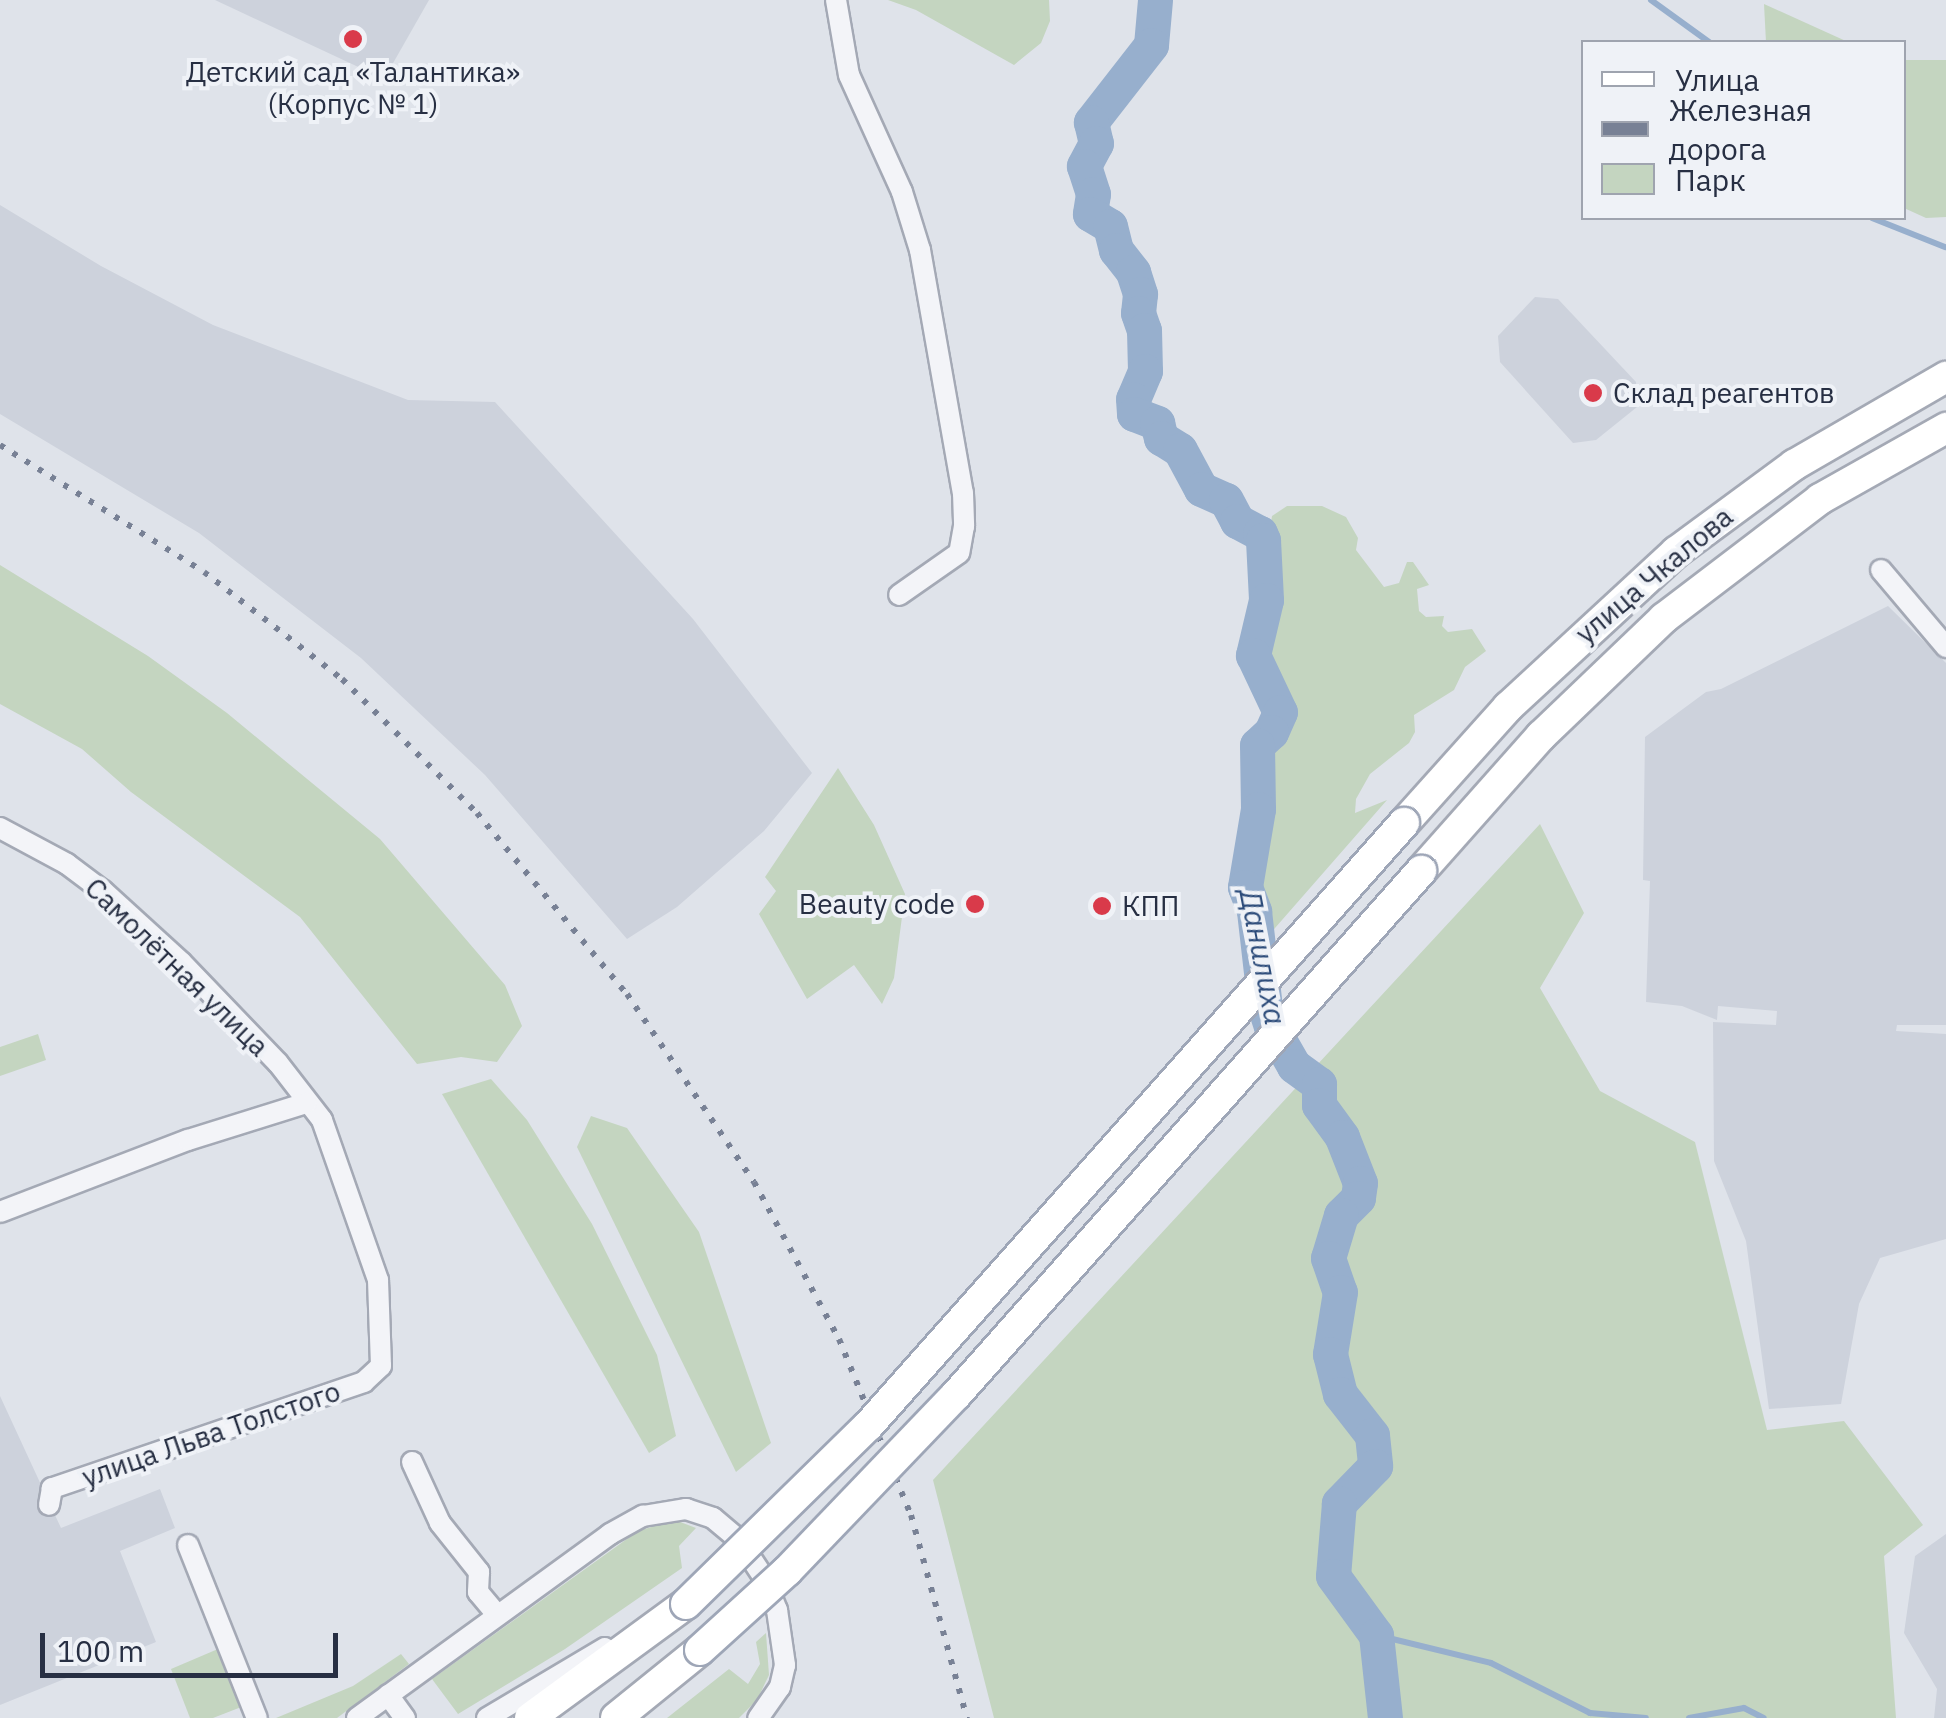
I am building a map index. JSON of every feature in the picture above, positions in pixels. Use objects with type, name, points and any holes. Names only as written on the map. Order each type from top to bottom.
[{"type":"main road","name":"улица Чкалова","points":[[530,1718],[686,1604],[868,1426],[1508,706],[1676,552],[1794,465],[1874,415],[1946,378]]},
{"type":"main road","name":"улица Чкалова","points":[[616,1718],[788,1571],[956,1395],[1542,736],[1664,618],[1820,499],[1946,428]]},
{"type":"street","points":[[836,0],[849,75],[902,192],[920,250],[963,493],[964,526],[959,553],[899,595]]},
{"type":"street","points":[[1881,570],[1946,646]]},
{"type":"street","name":"Самолётная улица","points":[[0,828],[68,864],[103,891],[231,1012],[322,1120],[343,1168],[378,1280],[381,1366]]},
{"type":"street","points":[[0,1212],[188,1140],[306,1103]]},
{"type":"street","name":"улица Льва Толстого","points":[[49,1505],[52,1488],[364,1382],[381,1366]]},
{"type":"street","points":[[412,1462],[440,1523],[479,1572],[478,1592],[497,1616]]},
{"type":"street","points":[[357,1718],[593,1546],[643,1516],[670,1510],[697,1512],[725,1526],[764,1578],[781,1624],[783,1676],[772,1703],[758,1718]]},
{"type":"street","points":[[188,1545],[257,1718]]},
{"type":"street","points":[[487,1718],[686,1604]]},
{"type":"street","points":[[388,1694],[405,1718]]},
{"type":"shaded area","name":"Детский сад «Талантика» (Корпус № 1)","points":[[215,0],[429,0],[384,79]]},
{"type":"shaded area","points":[[0,205],[101,266],[213,325],[408,400],[495,402],[693,619],[812,773],[764,831],[677,907],[627,939],[485,775],[361,658],[199,533],[0,414]]},
{"type":"shaded area","points":[[1535,297],[1558,299],[1636,382],[1637,407],[1596,440],[1573,443],[1500,362],[1498,336]]},
{"type":"shaded area","points":[[1888,606],[1946,663],[1946,1025],[1897,1025],[1896,1031],[1946,1034],[1946,1239],[1880,1258],[1859,1304],[1841,1404],[1769,1409],[1746,1241],[1714,1161],[1713,1022],[1776,1025],[1777,1011],[1718,1006],[1717,1020],[1682,1006],[1646,1002],[1650,881],[1643,880],[1645,737],[1706,692],[1721,689]]},
{"type":"shaded area","points":[[0,1396],[61,1528],[160,1489],[175,1528],[120,1551],[156,1642],[0,1705]]},
{"type":"shaded area","points":[[1946,1534],[1946,1718],[1934,1718],[1937,1689],[1904,1633],[1915,1556]]},
{"type":"green space","points":[[888,0],[1049,0],[1050,21],[1041,43],[1014,65],[916,10]]},
{"type":"green space","points":[[1764,4],[1844,40],[1766,40]]},
{"type":"green space","points":[[1906,60],[1946,60],[1946,217],[1926,218],[1906,209]]},
{"type":"green space","points":[[1287,506],[1322,506],[1346,517],[1358,538],[1356,550],[1384,587],[1399,583],[1407,562],[1413,562],[1429,585],[1417,589],[1419,611],[1426,617],[1444,616],[1442,626],[1448,632],[1472,629],[1486,651],[1465,667],[1454,690],[1414,715],[1415,732],[1409,743],[1370,774],[1356,799],[1355,813],[1387,800],[1261,944],[1258,908],[1248,885],[1264,804],[1263,746],[1286,718],[1258,650],[1272,600],[1271,566],[1277,549],[1269,535],[1272,516]]},
{"type":"green space","points":[[0,565],[148,656],[227,713],[380,839],[505,985],[522,1026],[497,1062],[461,1057],[417,1064],[300,917],[131,792],[82,749],[0,704]]},
{"type":"green space","points":[[838,768],[874,825],[905,894],[894,978],[882,1004],[854,965],[807,999],[759,914],[776,891],[765,877]]},
{"type":"green space","points":[[1540,824],[1584,913],[1540,988],[1600,1091],[1695,1142],[1767,1430],[1844,1421],[1923,1525],[1884,1556],[1896,1718],[994,1718],[933,1480]]},
{"type":"green space","points":[[38,1034],[46,1060],[0,1076],[0,1047]]},
{"type":"green space","points":[[491,1079],[527,1120],[592,1224],[657,1355],[676,1436],[649,1453],[442,1094]]},
{"type":"green space","points":[[591,1116],[627,1128],[699,1232],[771,1443],[736,1472],[577,1147]]},
{"type":"green space","points":[[675,1520],[696,1528],[679,1546],[682,1568],[565,1649],[458,1714],[432,1679],[638,1531]]},
{"type":"green space","points":[[766,1633],[769,1675],[757,1700],[739,1718],[667,1718],[729,1669],[748,1684],[760,1664],[756,1642]]},
{"type":"green space","points":[[225,1646],[249,1704],[213,1718],[190,1718],[171,1669]]},
{"type":"green space","points":[[401,1654],[409,1664],[337,1718],[276,1718],[353,1686]]},
{"type":"waterway","name":"Данилиха","points":[[1155,0],[1151,45],[1091,122],[1096,143],[1084,166],[1093,194],[1090,214],[1110,226],[1116,250],[1133,272],[1140,294],[1138,313],[1144,330],[1145,371],[1133,399],[1134,414],[1157,423],[1161,438],[1180,450],[1201,489],[1226,500],[1237,521],[1260,533],[1263,540],[1266,600],[1253,655],[1280,712],[1271,732],[1257,745],[1258,809],[1245,887],[1254,911],[1265,1008],[1271,1026],[1294,1066],[1319,1084],[1319,1105],[1342,1137],[1360,1183],[1358,1198],[1341,1215],[1328,1258],[1340,1292],[1330,1354],[1340,1394],[1372,1435],[1375,1466],[1339,1503],[1333,1576],[1376,1635],[1385,1718]]},
{"type":"waterway","points":[[1651,0],[1706,40]]},
{"type":"waterway","points":[[1877,220],[1945,247]]},
{"type":"waterway","points":[[1376,1635],[1491,1663],[1590,1713],[1646,1718]]},
{"type":"waterway","points":[[1689,1718],[1744,1708],[1764,1718]]},
{"type":"railway","points":[[0,445],[204,572],[342,679],[477,813],[627,994],[754,1182],[839,1339],[911,1515],[967,1718]]},
{"type":"place","name":"Детский сад «Талантика» (Корпус № 1)","points":[[353,39]]},
{"type":"place","name":"Склад реагентов","points":[[1593,393]]},
{"type":"place","name":"Beauty code","points":[[975,904]]},
{"type":"place","name":"КПП","points":[[1102,906]]}]
